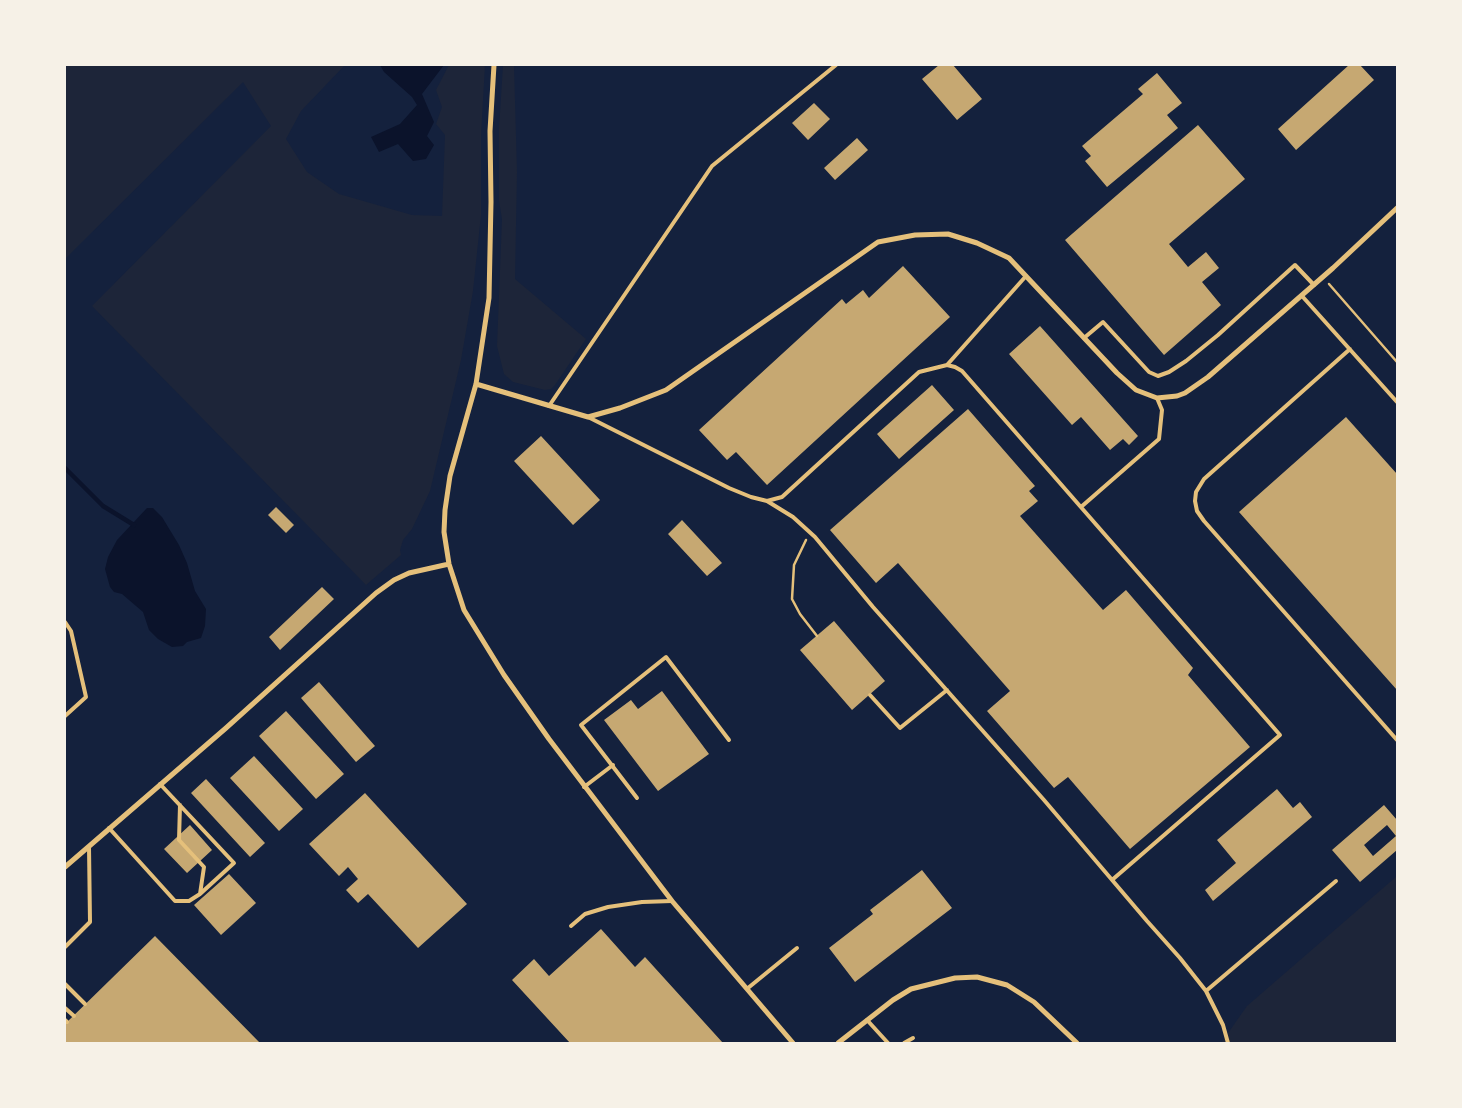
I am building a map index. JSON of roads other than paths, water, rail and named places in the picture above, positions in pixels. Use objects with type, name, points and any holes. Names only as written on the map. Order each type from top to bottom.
[{"type":"street","points":[[494,65],[490,131],[489,298],[476,384],[450,476],[444,532],[449,564],[464,610],[526,708],[672,901],[793,1043]]},
{"type":"street","points":[[476,384],[588,417],[620,408],[666,390],[878,242],[915,235],[948,234],[977,242],[1009,258],[1130,385],[1146,395],[1157,398],[1177,396],[1196,386],[1302,296],[1397,208]]},
{"type":"street","points":[[65,866],[226,728],[376,593],[394,580],[409,573],[449,564]]},
{"type":"street","points":[[838,1043],[911,989],[954,978],[977,977],[1007,985],[1034,1002],[1077,1043]]},
{"type":"lane","points":[[549,406],[712,166],[836,65]]},
{"type":"lane","points":[[1084,338],[1103,322],[1149,372],[1158,376],[1169,372],[1186,361],[1218,335],[1295,265],[1314,285]]},
{"type":"lane","points":[[947,365],[1026,276]]},
{"type":"lane","points":[[1302,296],[1397,402]]},
{"type":"lane","points":[[1350,349],[1204,479],[1196,492],[1195,501],[1197,511],[1204,521],[1397,740]]},
{"type":"lane","points":[[588,417],[729,488],[751,497],[767,500],[782,497],[919,372],[947,365],[962,371],[1280,735],[1112,880]]},
{"type":"lane","points":[[1081,507],[1159,439],[1162,410],[1157,398]]},
{"type":"lane","points":[[767,500],[793,517],[810,532],[873,607],[1044,800],[1180,958],[1206,991],[1228,1043]]},
{"type":"lane","points":[[65,622],[72,631],[86,697],[65,716]]},
{"type":"lane","points":[[637,798],[581,725],[666,656],[729,740]]},
{"type":"lane","points":[[870,695],[900,728],[947,690]]},
{"type":"lane","points":[[584,787],[613,765]]},
{"type":"lane","points":[[109,828],[175,901],[189,901],[200,894],[234,863],[160,784]]},
{"type":"lane","points":[[180,805],[179,840],[204,868],[200,894]]},
{"type":"lane","points":[[65,946],[90,922],[89,844]]},
{"type":"lane","points":[[1206,991],[1336,881]]},
{"type":"lane","points":[[571,926],[584,914],[608,907],[642,902],[672,901]]},
{"type":"lane","points":[[748,988],[797,948]]},
{"type":"lane","points":[[65,984],[86,1004]]},
{"type":"lane","points":[[65,1008],[74,1016]]},
{"type":"lane","points":[[867,1020],[888,1043]]},
{"type":"lane","points":[[904,1043],[912,1038]]},
{"type":"waterway","points":[[65,468],[103,506],[134,525]]}]
